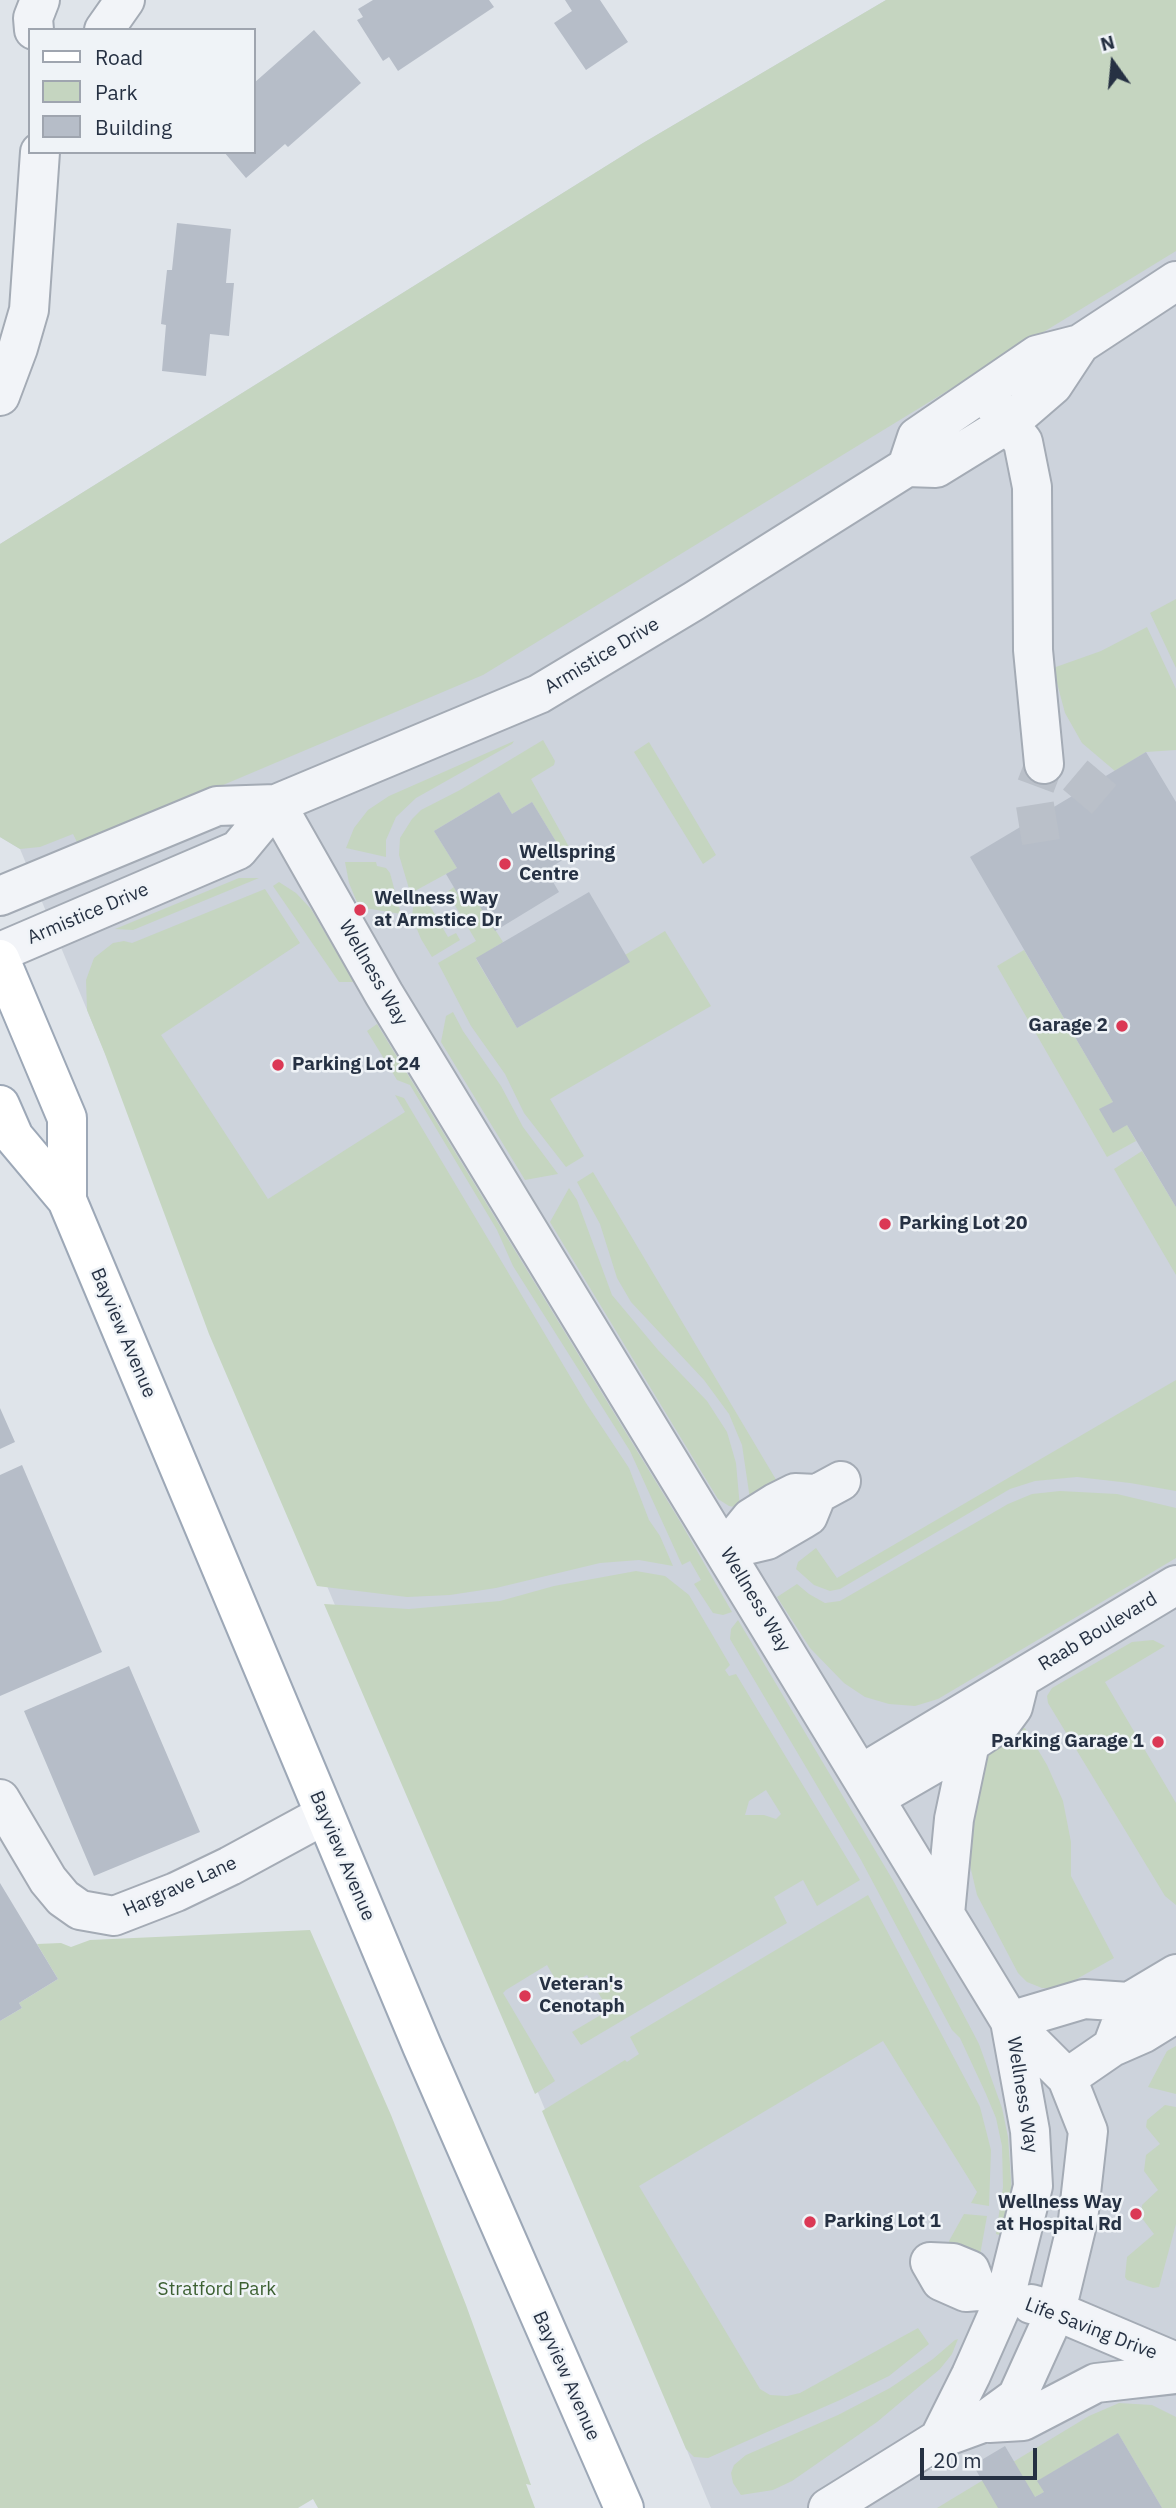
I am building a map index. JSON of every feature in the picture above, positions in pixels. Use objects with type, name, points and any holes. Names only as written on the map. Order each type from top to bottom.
[{"type":"main road","name":"Bayview Avenue","points":[[0,959],[67,1118],[67,1200]]},
{"type":"main road","name":"Bayview Avenue","points":[[0,1105],[14,1137],[67,1200],[422,2046],[624,2508]]},
{"type":"street","points":[[34,28],[33,18],[40,0]]},
{"type":"street","points":[[105,28],[125,0]]},
{"type":"street","points":[[0,396],[29,310],[40,154]]},
{"type":"street","name":"Armistice Drive","points":[[907,467],[917,437],[1037,355],[1080,344],[1176,281]]},
{"type":"street","name":"Armistice Drive","points":[[0,896],[217,806],[276,804],[539,694],[706,594],[907,467],[936,468],[1009,422],[1054,385],[1080,344]]},
{"type":"street","points":[[984,392],[1023,442],[1032,486],[1033,650],[1044,764]]},
{"type":"street","name":"Armistice Drive","points":[[0,952],[238,850],[276,804]]},
{"type":"street","name":"Wellness Way","points":[[276,804],[384,994],[1010,2021],[1030,2130],[1033,2186],[1005,2298],[939,2439]]},
{"type":"street","points":[[725,1550],[767,1540],[808,1516],[829,1487]]},
{"type":"street","name":"Raab Boulevard","points":[[868,1786],[1020,1679],[1176,1585]]},
{"type":"street","points":[[868,1786],[970,1743],[1002,1722],[1013,1707],[1020,1679]]},
{"type":"street","points":[[945,1914],[954,1819],[970,1743]]},
{"type":"street","name":"Hargrave Lane","points":[[0,1799],[48,1880],[63,1898],[80,1910],[114,1916],[176,1892],[324,1815]]},
{"type":"street","points":[[828,2508],[939,2439],[979,2424],[1017,2397],[1056,2311],[1078,2220],[1088,2131],[1067,2078],[1010,2021],[1084,1999],[1129,2002],[1176,1974]]},
{"type":"street","points":[[1112,2047],[1129,2002]]},
{"type":"street","points":[[1067,2078],[1112,2047],[1144,2033],[1176,2013]]},
{"type":"street","name":"Life Saving Drive","points":[[1005,2298],[1056,2311],[1176,2362]]},
{"type":"street","points":[[979,2424],[1023,2421],[1096,2383],[1176,2374]]},
{"type":"shaded area","points":[[886,0],[1176,0],[1176,2508],[711,2508],[20,849],[0,837],[0,544],[643,143]]},
{"type":"green space","points":[[886,0],[1176,0],[1176,251],[483,675],[79,846],[73,834],[40,847],[20,849],[0,837],[0,544],[643,143]]},
{"type":"green space","points":[[1176,599],[1176,668],[1150,613]]},
{"type":"green space","points":[[1147,627],[1176,689],[1176,750],[1146,752],[1115,771],[1082,743],[1065,713],[1053,668],[1101,651]]},
{"type":"green space","points":[[543,740],[555,761],[554,765],[531,779],[573,854],[566,858],[532,802],[512,814],[499,792],[434,831],[457,868],[410,892],[399,855],[400,838],[412,819],[421,810]]},
{"type":"green space","points":[[514,741],[416,798],[396,817],[386,840],[386,857],[346,848],[354,828],[368,810],[389,796]]},
{"type":"green space","points":[[649,742],[716,855],[703,864],[634,752]]},
{"type":"green space","points":[[345,862],[376,862],[377,866],[386,868],[390,873],[401,914],[359,907],[349,883]]},
{"type":"green space","points":[[239,878],[259,878],[133,930],[115,929]]},
{"type":"green space","points":[[279,882],[296,893],[311,909],[354,982],[339,982],[273,886]]},
{"type":"green space","points":[[454,887],[462,901],[473,895],[503,942],[476,959],[517,1028],[629,962],[625,955],[665,931],[711,1006],[550,1099],[584,1156],[566,1167],[524,1113],[505,1074],[471,1026],[438,963],[476,941],[447,892]]},
{"type":"green space","points":[[265,889],[300,943],[161,1035],[268,1199],[405,1112],[395,1095],[404,1098],[586,1403],[629,1468],[649,1520],[660,1536],[673,1566],[639,1560],[600,1563],[496,1588],[450,1595],[407,1597],[317,1586],[209,1334],[87,1010],[86,980],[94,958],[113,943],[132,943]]},
{"type":"green space","points":[[433,894],[437,901],[430,906],[448,937],[456,933],[460,940],[432,957],[412,917],[416,904]]},
{"type":"green space","points":[[1024,950],[1113,1102],[1100,1110],[1127,1125],[1136,1141],[1107,1157],[997,966]]},
{"type":"green space","points":[[453,1012],[501,1086],[523,1127],[558,1174],[525,1180],[441,1042],[446,1016]]},
{"type":"green space","points":[[377,1024],[681,1523],[732,1612],[723,1615],[713,1613],[694,1584],[701,1580],[690,1561],[682,1565],[630,1451],[513,1266],[497,1230],[410,1085],[397,1080],[367,1031]]},
{"type":"green space","points":[[1142,1151],[1176,1207],[1176,1275],[1114,1169]]},
{"type":"green space","points":[[593,1172],[781,1488],[751,1506],[742,1445],[729,1414],[704,1380],[631,1302],[617,1278],[600,1224],[577,1182]]},
{"type":"green space","points":[[569,1188],[577,1200],[612,1295],[658,1350],[707,1401],[727,1432],[736,1463],[740,1508],[729,1506],[718,1499],[550,1222]]},
{"type":"green space","points":[[1176,1380],[1176,1491],[1077,1477],[1035,1481],[1010,1489],[840,1589],[830,1591],[814,1585],[796,1569],[798,1562],[816,1548],[837,1578]]},
{"type":"green space","points":[[1060,1491],[1117,1494],[1176,1508],[1176,1558],[938,1699],[915,1706],[889,1704],[865,1697],[844,1683],[810,1648],[777,1597],[797,1584],[825,1603],[840,1601],[1008,1504],[1032,1494]]},
{"type":"green space","points":[[636,1571],[665,1576],[689,1595],[730,1665],[725,1670],[729,1676],[736,1674],[860,1880],[817,1906],[803,1880],[774,1897],[787,1923],[581,2045],[572,2032],[609,2010],[587,1975],[561,1989],[547,1965],[506,1990],[503,1993],[555,2081],[535,2094],[324,1604],[409,1609],[500,1601],[554,1586]],"holes":[[[766,1790],[781,1814],[776,1819],[764,1815],[745,1815],[749,1801]]]},
{"type":"green space","points":[[738,1620],[894,1882],[979,2044],[1002,2108],[1008,2137],[1012,2194],[1003,2236],[996,2234],[1003,2187],[1002,2146],[996,2118],[986,2094],[960,2038],[952,2030],[861,1860],[730,1639],[731,1629]]},
{"type":"green space","points":[[1153,1640],[1165,1646],[1105,1682],[1176,1803],[1176,1905],[1165,1896],[1048,1703],[1047,1696],[1052,1688],[1132,1642]]},
{"type":"green space","points":[[1010,1724],[1025,1728],[1047,1765],[1063,1801],[1071,1842],[1071,1876],[1114,1958],[1059,1989],[1042,1988],[1027,1982],[1018,1973],[977,1895],[968,1857],[968,1810],[988,1746]]},
{"type":"green space","points":[[868,1895],[980,2107],[991,2150],[989,2206],[971,2203],[977,2192],[883,2041],[639,2186],[760,2389],[770,2395],[787,2396],[800,2393],[918,2328],[929,2344],[889,2376],[840,2400],[708,2458],[694,2457],[686,2449],[542,2111],[639,2054],[630,2037]]},
{"type":"green space","name":"Stratford Park","points":[[310,1930],[391,2115],[466,2305],[531,2485],[526,2484],[535,2508],[318,2508],[313,2499],[298,2508],[0,2508],[0,2021],[22,2008],[19,2003],[58,1979],[37,1944],[61,1943],[71,1947],[90,1940]]},
{"type":"green space","points":[[1176,2046],[1176,2094],[1148,2087],[1167,2051]]},
{"type":"green space","points":[[1165,2105],[1176,2107],[1176,2224],[1159,2287],[1153,2288],[1125,2277],[1127,2257],[1154,2234],[1141,2217],[1142,2205],[1158,2190],[1144,2171],[1146,2155],[1160,2144],[1146,2127],[1147,2120]]},
{"type":"green space","points":[[964,2214],[987,2216],[980,2255],[950,2247],[949,2241]]},
{"type":"green space","points":[[958,2339],[952,2354],[940,2369],[877,2422],[792,2481],[773,2490],[741,2495],[733,2483],[731,2473],[734,2465],[746,2455],[838,2415],[890,2388]]},
{"type":"green space","points":[[1119,2403],[1152,2405],[1176,2417],[1176,2508],[1162,2508],[1118,2433],[1038,2481],[1044,2492],[1015,2508],[937,2508],[1089,2416]]},
{"type":"building","points":[[373,0],[489,0],[494,7],[398,71],[389,57],[383,61],[357,20],[363,17],[358,9]]},
{"type":"building","points":[[565,0],[600,0],[628,42],[586,70],[554,23],[572,11]]},
{"type":"building","points":[[314,30],[361,83],[288,147],[285,144],[246,178],[226,154],[256,154],[256,81]]},
{"type":"building","points":[[177,223],[231,229],[226,283],[234,283],[229,336],[210,334],[206,376],[162,371],[166,325],[161,324],[167,270],[172,270]]},
{"type":"building","name":"Garage 2","points":[[1146,752],[1176,802],[1176,1207],[1127,1125],[1113,1133],[1099,1109],[1113,1102],[970,857]]},
{"type":"building","name":"Wellspring Centre","points":[[499,792],[512,814],[532,802],[566,858],[546,870],[559,892],[495,931],[473,895],[462,901],[446,874],[457,868],[434,831]]},
{"type":"building","points":[[589,892],[630,962],[517,1028],[476,958]]},
{"type":"building","points":[[0,1408],[15,1442],[0,1449]]},
{"type":"building","points":[[22,1465],[102,1652],[0,1696],[0,1475]]},
{"type":"building","points":[[129,1666],[200,1832],[94,1876],[24,1711]]},
{"type":"building","points":[[0,1883],[58,1979],[19,2003],[22,2008],[0,2021]]},
{"type":"building","points":[[1118,2433],[1162,2508],[998,2508],[973,2465],[1005,2446],[1035,2497],[1044,2492],[1037,2481]]},
{"type":"tunnel","points":[[1041,842],[1033,793],[1044,764],[1073,773],[1105,800]]},
{"type":"place","name":"Wellspring Centre","points":[[505,864]]},
{"type":"place","name":"Wellness Way at Armstice Dr","points":[[360,910]]},
{"type":"place","name":"Garage 2","points":[[1122,1026]]},
{"type":"place","name":"Parking Lot 24","points":[[278,1065]]},
{"type":"place","name":"Parking Lot 20","points":[[885,1224]]},
{"type":"place","name":"Parking Garage 1","points":[[1158,1742]]},
{"type":"place","name":"Veteran's Cenotaph","points":[[525,1996]]},
{"type":"place","name":"Wellness Way at Hospital Rd","points":[[1136,2214]]},
{"type":"place","name":"Parking Lot 1","points":[[810,2222]]}]
